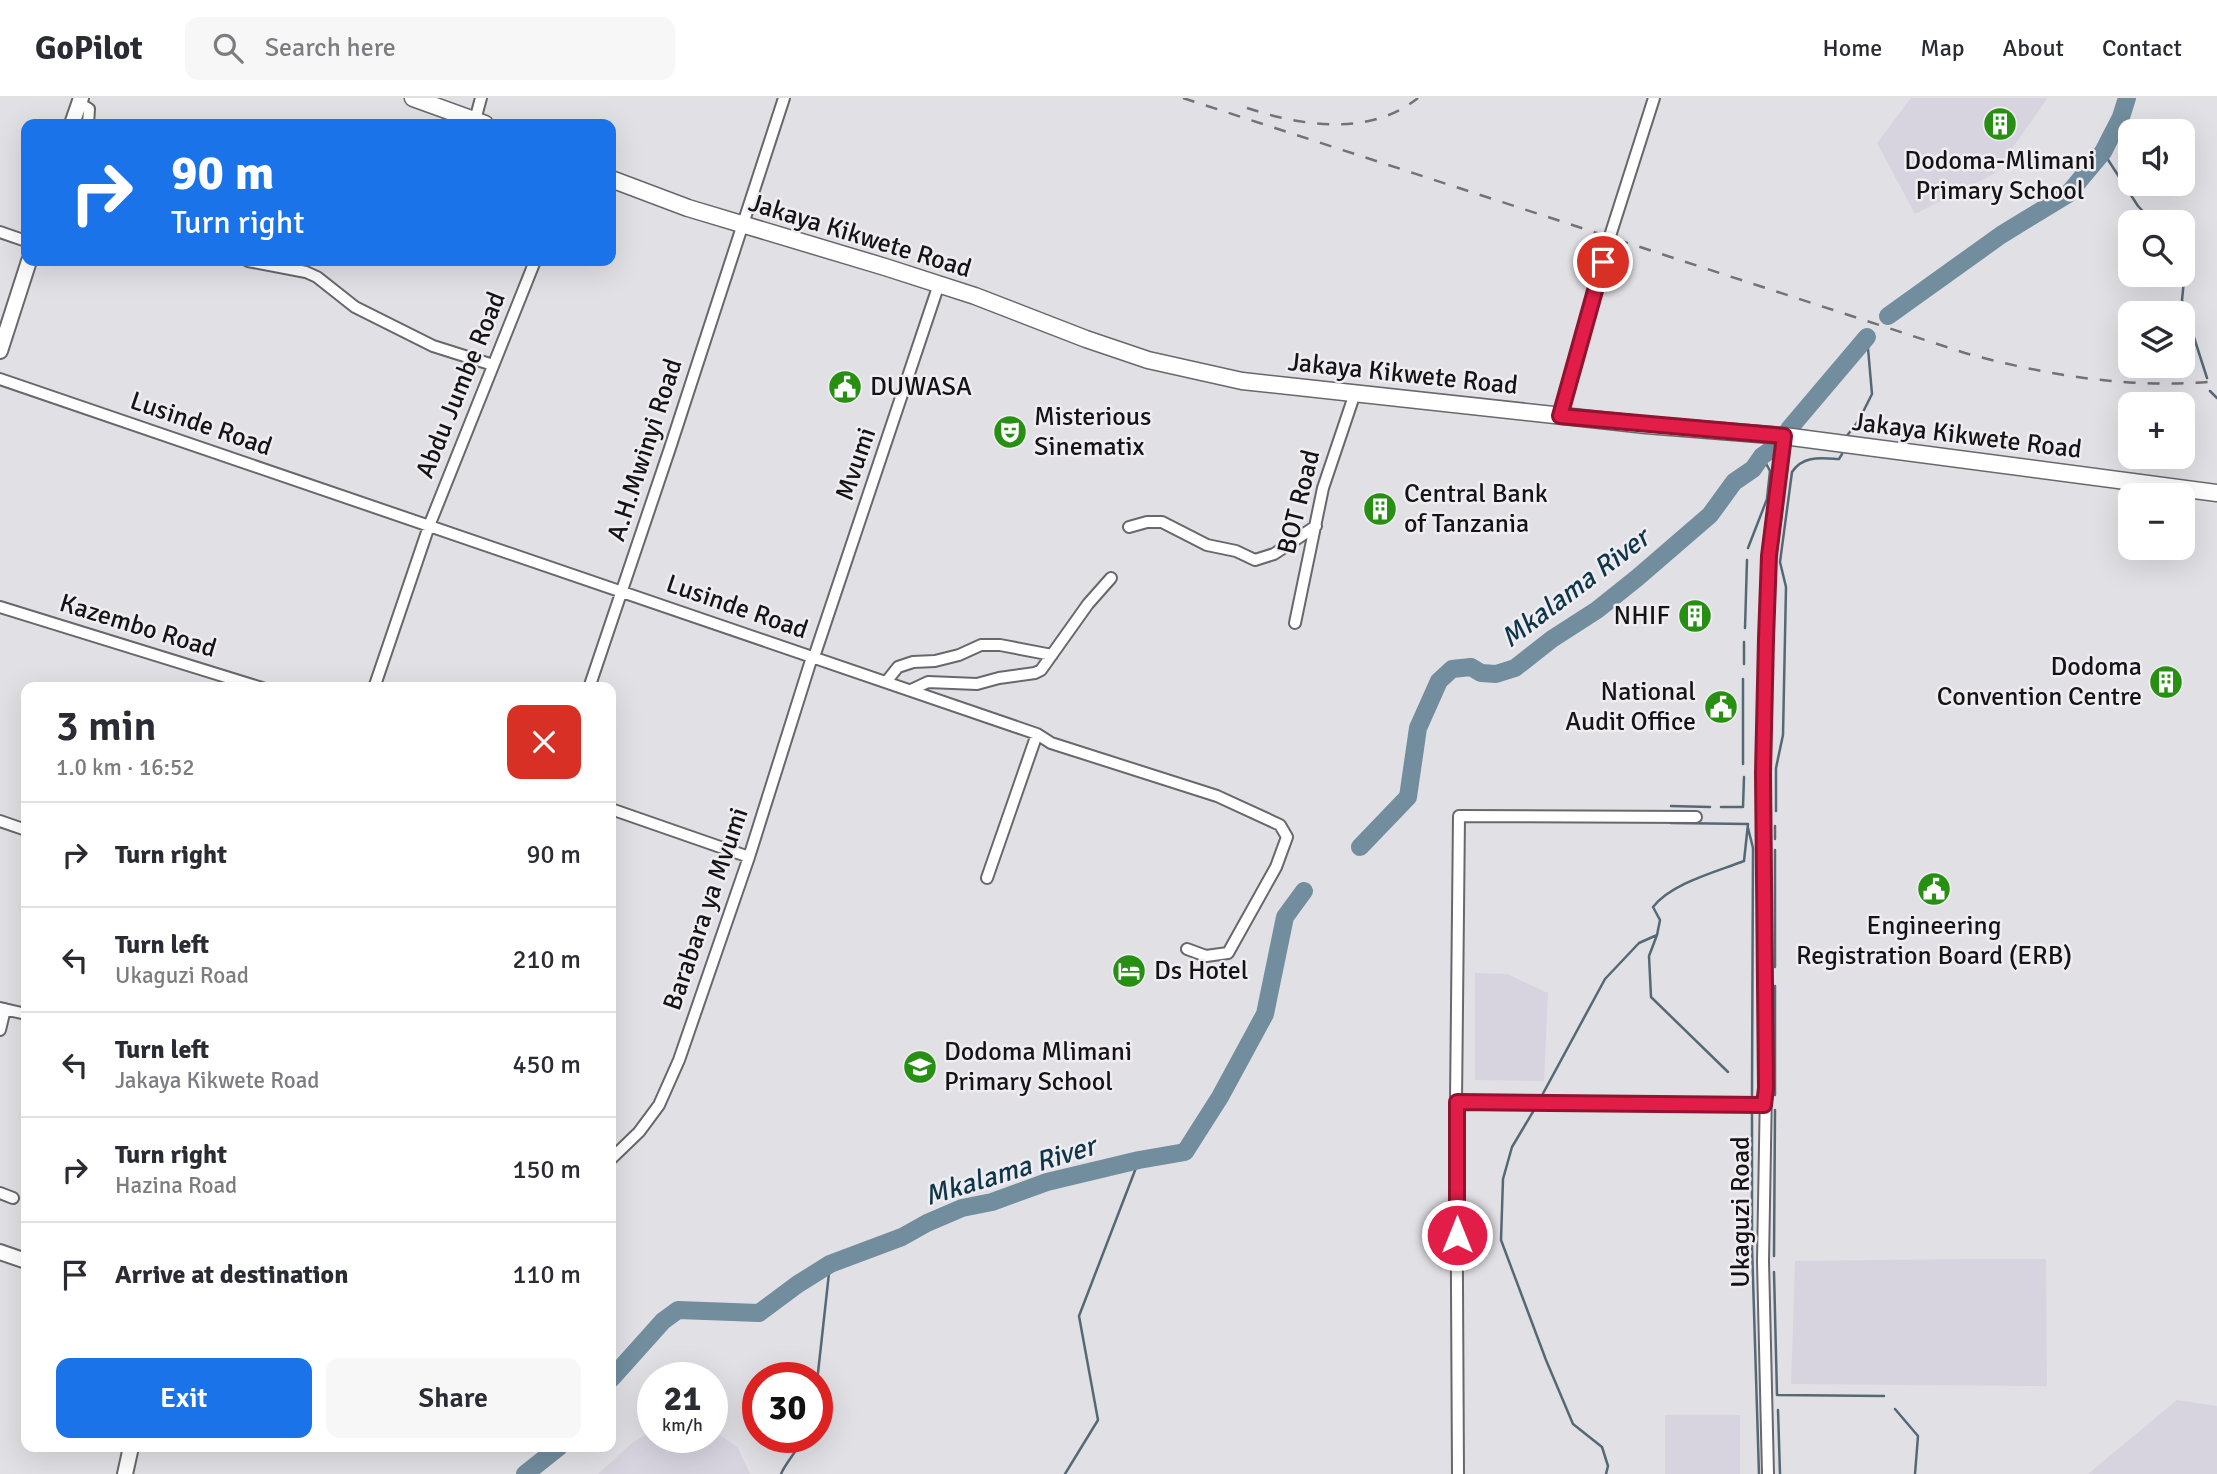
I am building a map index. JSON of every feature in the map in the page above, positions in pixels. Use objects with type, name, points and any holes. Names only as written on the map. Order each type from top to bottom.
[{"type":"main road","points":[[413,98],[472,119]]},
{"type":"main road","name":"Jakaya Kikwete Road","points":[[616,181],[741,225],[939,284],[1148,360],[1242,381],[1560,416],[1784,436],[2217,493]]},
{"type":"street","points":[[480,119],[481,98]]},
{"type":"street","name":"A.H.Mwinyi Road","points":[[591,682],[783,98]]},
{"type":"street","points":[[1560,416],[1610,236],[1654,98]]},
{"type":"street","points":[[74,119],[80,100],[89,108],[88,119]]},
{"type":"street","points":[[0,232],[21,239]]},
{"type":"street","points":[[0,351],[27,266]]},
{"type":"street","points":[[276,266],[317,277],[355,307],[433,346],[493,365]]},
{"type":"street","name":"Abdu Jumbe Road","points":[[376,682],[429,526],[533,266]]},
{"type":"street","name":"Mvumi","points":[[813,657],[939,284]]},
{"type":"street","name":"Lusinde Road","points":[[0,379],[1037,734],[1051,743],[1217,796],[1280,825],[1287,837],[1276,867],[1228,953],[1206,956],[1187,949]]},
{"type":"street","name":"BOT Road","points":[[1295,623],[1322,488],[1355,393]]},
{"type":"street","name":"Ukaguzi Road","points":[[1768,1474],[1765,1402],[1763,773],[1769,556],[1784,436]]},
{"type":"street","points":[[1129,527],[1147,522],[1163,522],[1207,545],[1236,551],[1255,559],[1274,554],[1316,526]]},
{"type":"street","points":[[911,691],[928,682],[963,685],[1041,670],[1088,604],[1111,578]]},
{"type":"street","name":"Kazembo Road","points":[[0,607],[243,682]]},
{"type":"street","points":[[886,682],[898,667],[959,655],[981,645],[1000,645],[1052,655]]},
{"type":"street","name":"Barabara ya Mvumi","points":[[616,1155],[639,1132],[659,1105],[679,1060],[749,858],[813,657]]},
{"type":"street","points":[[987,878],[1037,734]]},
{"type":"street","points":[[616,811],[749,858]]},
{"type":"street","points":[[1458,1474],[1459,816],[1696,817]]},
{"type":"street","points":[[0,821],[21,828]]},
{"type":"street","points":[[0,1030],[3,1008],[21,1013]]},
{"type":"street","points":[[1457,1102],[1764,1105]]},
{"type":"street","points":[[0,1193],[13,1198]]},
{"type":"street","points":[[0,1252],[21,1259]]},
{"type":"street","points":[[125,1474],[130,1452]]},
{"type":"shaded area","points":[[1911,98],[2047,99],[1994,174],[1915,214],[1877,143]]},
{"type":"shaded area","points":[[1475,973],[1507,974],[1548,993],[1544,1081],[1475,1080]]},
{"type":"shaded area","points":[[2046,1259],[2047,1386],[1791,1384],[1795,1261]]},
{"type":"shaded area","points":[[2177,1400],[2217,1406],[2217,1474],[2088,1474]]},
{"type":"shaded area","points":[[1665,1415],[1740,1415],[1740,1474],[1665,1474]]},
{"type":"shaded area","points":[[637,1440],[637,1453],[728,1453],[728,1441],[738,1448],[750,1474],[598,1474]]},
{"type":"waterway","name":"Mkalama River","points":[[1888,316],[2001,235],[2068,194],[2103,152],[2121,117],[2127,98]]},
{"type":"waterway","points":[[2103,152],[2142,210]]},
{"type":"waterway","points":[[2183,287],[2182,300],[2207,378]]},
{"type":"waterway","points":[[1846,437],[1859,420],[1872,394],[1867,337]]},
{"type":"waterway","name":"Mkalama River","points":[[1789,429],[1867,337]]},
{"type":"waterway","points":[[2210,391],[2217,398]]},
{"type":"waterway","name":"Mkalama River","points":[[1360,847],[1408,797],[1418,728],[1439,681],[1452,669],[1471,667],[1481,673],[1496,674],[1515,668],[1637,578],[1710,515],[1734,482],[1753,469],[1762,456],[1772,449]]},
{"type":"waterway","points":[[1776,811],[1776,768],[1783,735],[1786,587],[1780,562],[1792,472],[1807,460],[1839,459],[1842,454]]},
{"type":"waterway","points":[[1748,548],[1767,499],[1770,471],[1762,456]]},
{"type":"waterway","points":[[1745,628],[1747,560]]},
{"type":"waterway","points":[[1744,642],[1744,664]]},
{"type":"waterway","points":[[1743,679],[1743,764]]},
{"type":"waterway","points":[[1721,807],[1743,807],[1744,777]]},
{"type":"waterway","points":[[1671,806],[1710,807]]},
{"type":"waterway","points":[[1671,823],[1748,824]]},
{"type":"waterway","points":[[1540,1099],[1605,979],[1639,943],[1657,935],[1660,920],[1653,907],[1671,891],[1744,861],[1748,824]]},
{"type":"waterway","points":[[1775,826],[1775,839]]},
{"type":"waterway","points":[[1748,828],[1753,848],[1752,1095]]},
{"type":"waterway","points":[[1775,850],[1775,967]]},
{"type":"waterway","name":"Mkalama River","points":[[616,1373],[663,1321],[678,1310],[759,1313],[830,1264],[902,1237],[962,1208],[992,1202],[1047,1182],[1185,1152],[1220,1097],[1265,1014],[1285,917],[1304,891]]},
{"type":"waterway","points":[[1657,935],[1649,956],[1651,997],[1728,1072]]},
{"type":"waterway","points":[[1775,986],[1775,1095]]},
{"type":"waterway","points":[[1537,1105],[1512,1147],[1503,1179],[1501,1240],[1573,1424],[1602,1447],[1608,1466],[1606,1474]]},
{"type":"waterway","points":[[1752,1109],[1752,1233]]},
{"type":"waterway","points":[[1774,1256],[1775,1110]]},
{"type":"waterway","points":[[1065,1474],[1098,1420],[1079,1316],[1139,1160]]},
{"type":"waterway","points":[[1752,1246],[1759,1474]]},
{"type":"waterway","points":[[819,1362],[830,1264]]},
{"type":"waterway","points":[[1774,1272],[1777,1395],[1884,1396]]},
{"type":"waterway","points":[[1895,1409],[1918,1436],[1915,1474]]},
{"type":"waterway","points":[[1778,1410],[1780,1474]]},
{"type":"waterway","name":"Mkalama River","points":[[525,1474],[553,1452]]},
{"type":"waterway","points":[[781,1474],[794,1453]]},
{"type":"railway","points":[[1183,98],[1965,353],[2026,368],[2090,379],[2153,384],[2217,381]]},
{"type":"railway","points":[[1247,108],[1290,120],[1357,123],[1378,119],[1418,98]]},
{"type":"place","name":"Dodoma-Mlimani Primary School","points":[[2000,124]]},
{"type":"place","name":"DUWASA","points":[[845,387]]},
{"type":"place","name":"Misterious Sinematix","points":[[1010,432]]},
{"type":"place","name":"Central Bank of Tanzania","points":[[1380,509]]},
{"type":"place","name":"NHIF","points":[[1695,616]]},
{"type":"place","name":"Dodoma Convention Centre","points":[[2166,682]]},
{"type":"place","name":"National Audit Office","points":[[1721,707]]},
{"type":"place","name":"Engineering Registration Board (ERB)","points":[[1934,889]]},
{"type":"place","name":"Ds Hotel","points":[[1129,971]]},
{"type":"place","name":"Dodoma Mlimani Primary School","points":[[920,1067]]},
{"type":"route","points":[[1457,1235],[1457,1102],[1764,1105],[1763,773],[1766,639],[1769,556],[1784,436],[1560,416],[1603,262]]}]
